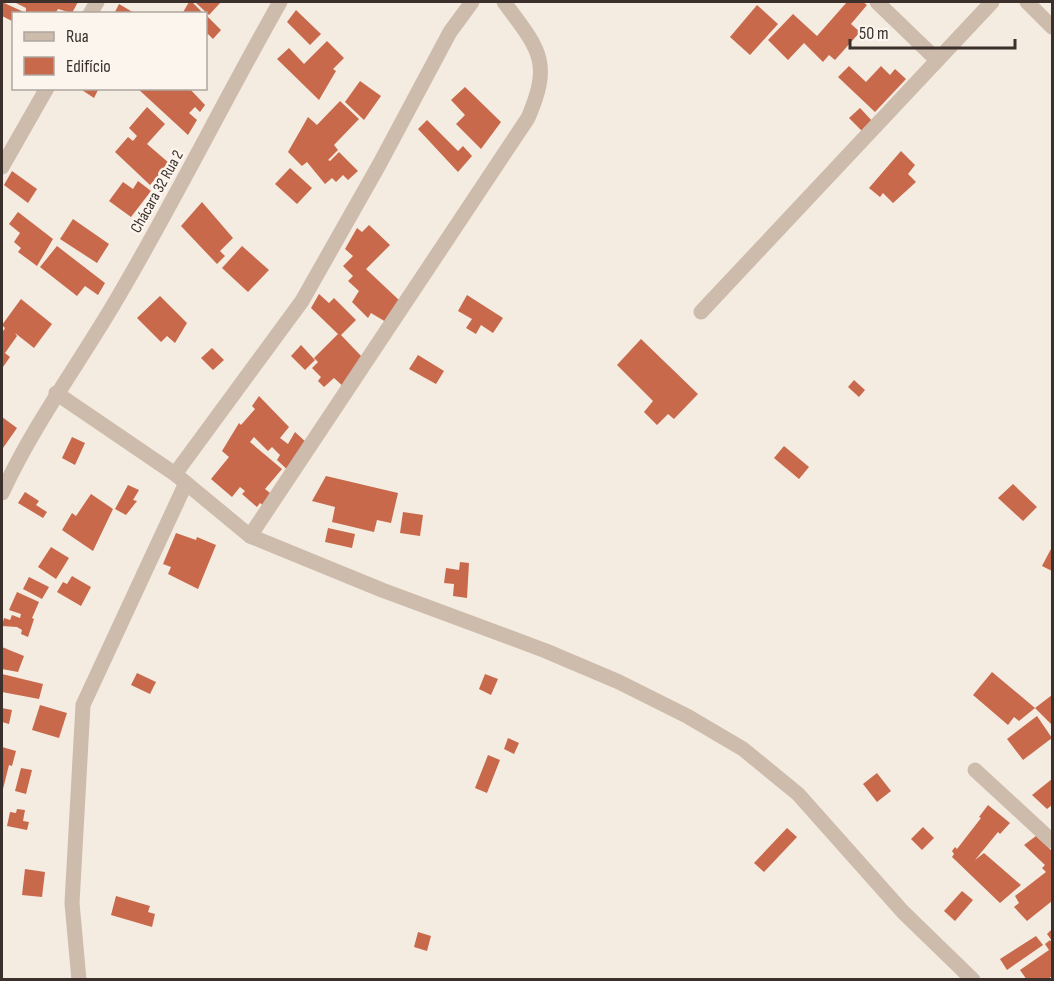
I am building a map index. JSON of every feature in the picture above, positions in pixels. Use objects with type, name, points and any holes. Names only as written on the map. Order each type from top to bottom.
[{"type":"street","name":"Chácara 32 Rua 2","points":[[2,493],[56,393],[117,298],[280,2]]},
{"type":"street","points":[[79,980],[72,903],[83,705],[181,479],[302,301],[379,165],[450,32],[472,2]]},
{"type":"street","points":[[250,536],[528,118],[539,94],[542,77],[534,44],[504,2]]},
{"type":"street","points":[[877,2],[937,60]]},
{"type":"street","points":[[701,312],[992,2]]},
{"type":"street","points":[[1027,2],[1053,27]]},
{"type":"street","points":[[2,167],[46,90]]},
{"type":"street","points":[[56,393],[181,479],[250,536],[352,578],[546,651],[687,716],[743,749],[798,794],[903,912],[973,980]]},
{"type":"street","points":[[975,771],[1053,841]]},
{"type":"building","points":[[2,2],[24,12],[12,12],[12,21],[2,16]]},
{"type":"building","points":[[14,2],[78,2],[73,12],[58,9],[56,12],[26,12],[26,8]]},
{"type":"building","points":[[189,2],[192,2],[202,12],[183,12]]},
{"type":"building","points":[[195,2],[221,2],[209,15]]},
{"type":"building","points":[[847,2],[863,2],[867,5],[851,24],[860,32],[835,60],[829,55],[823,62],[804,43],[788,60],[768,40],[793,14],[817,36]]},
{"type":"building","points":[[119,4],[133,12],[115,12]]},
{"type":"building","points":[[757,5],[778,24],[750,55],[730,37]]},
{"type":"building","points":[[296,10],[321,34],[310,45],[287,22]]},
{"type":"building","points":[[207,16],[221,30],[213,39],[208,34]]},
{"type":"building","points":[[327,41],[344,58],[333,69],[336,71],[319,100],[277,59],[289,48],[304,64]]},
{"type":"building","points":[[849,66],[866,82],[881,66],[890,75],[895,69],[906,79],[875,112],[838,77]]},
{"type":"building","points":[[360,81],[381,96],[364,120],[345,102]]},
{"type":"building","points":[[465,87],[501,122],[481,149],[456,124],[465,115],[451,100]]},
{"type":"building","points":[[82,90],[98,90],[94,98]]},
{"type":"building","points":[[139,90],[191,90],[205,105],[200,112],[195,107],[189,113],[197,120],[188,135]]},
{"type":"building","points":[[340,101],[359,119],[334,145],[338,150],[328,160],[330,161],[339,152],[358,171],[348,180],[343,175],[336,182],[332,178],[325,184],[307,162],[302,166],[288,152],[308,117],[317,125]]},
{"type":"building","points":[[147,107],[165,124],[147,144],[169,163],[150,185],[115,152],[128,137],[133,141],[137,136],[129,128]]},
{"type":"building","points":[[860,108],[874,123],[864,133],[849,118]]},
{"type":"building","points":[[427,120],[458,151],[463,146],[472,156],[458,172],[418,129]]},
{"type":"building","points":[[901,151],[915,165],[908,174],[916,182],[893,203],[883,193],[880,197],[869,188]]},
{"type":"building","points":[[290,168],[312,188],[297,204],[275,184]]},
{"type":"building","points":[[12,171],[37,189],[28,203],[4,185]]},
{"type":"building","points":[[138,181],[151,191],[131,217],[109,201],[123,182],[133,189]]},
{"type":"building","points":[[202,202],[233,238],[220,251],[225,256],[217,264],[181,226]]},
{"type":"building","points":[[18,212],[53,239],[37,266],[18,252],[21,248],[14,242],[20,233],[9,224]]},
{"type":"building","points":[[73,219],[109,244],[97,263],[60,239]]},
{"type":"building","points":[[369,225],[390,245],[366,269],[400,301],[386,322],[371,313],[368,318],[352,302],[359,291],[348,281],[353,276],[343,266],[353,256],[345,249],[357,228],[362,232]]},
{"type":"building","points":[[57,246],[105,283],[98,295],[85,286],[77,296],[40,267]]},
{"type":"building","points":[[242,246],[269,270],[248,292],[222,268]]},
{"type":"building","points":[[319,294],[329,303],[334,298],[356,320],[341,335],[364,359],[345,388],[334,378],[324,387],[318,381],[321,377],[312,368],[318,362],[314,358],[338,334],[311,308]]},
{"type":"building","points":[[467,295],[503,318],[493,333],[481,325],[476,334],[466,328],[472,319],[458,311]]},
{"type":"building","points":[[160,296],[187,323],[175,343],[167,336],[161,342],[137,318]]},
{"type":"building","points":[[21,299],[52,324],[34,348],[15,333],[17,336],[5,353],[10,357],[3,367],[2,333],[5,328],[2,325]]},
{"type":"building","points":[[641,339],[698,394],[674,419],[668,414],[657,425],[644,412],[653,401],[617,365]]},
{"type":"building","points":[[301,345],[315,360],[305,370],[291,356]]},
{"type":"building","points":[[212,348],[224,360],[213,370],[201,358]]},
{"type":"building","points":[[418,355],[444,371],[436,384],[409,369]]},
{"type":"building","points":[[854,380],[865,390],[859,397],[848,387]]},
{"type":"building","points":[[259,396],[289,427],[280,438],[288,444],[295,432],[309,445],[291,473],[277,460],[280,455],[272,447],[268,451],[254,437],[250,442],[282,469],[265,489],[275,497],[266,508],[260,503],[257,507],[242,494],[245,491],[240,487],[232,497],[211,479],[229,457],[222,451],[239,423],[241,425],[255,409],[252,406]]},
{"type":"building","points":[[2,417],[17,428],[3,448],[2,447]]},
{"type":"building","points":[[72,437],[85,443],[75,465],[62,458]]},
{"type":"building","points":[[784,446],[809,467],[799,479],[774,458]]},
{"type":"building","points":[[326,476],[398,493],[391,523],[377,520],[374,532],[332,522],[335,507],[312,501]]},
{"type":"building","points":[[1013,484],[1037,507],[1023,521],[998,498]]},
{"type":"building","points":[[128,485],[139,490],[133,500],[137,501],[126,515],[115,509]]},
{"type":"building","points":[[25,492],[39,501],[36,505],[47,512],[43,518],[18,503]]},
{"type":"building","points":[[91,494],[113,509],[93,551],[62,530],[72,513],[76,516]]},
{"type":"building","points":[[403,512],[423,515],[420,536],[400,533]]},
{"type":"building","points":[[328,528],[355,534],[352,548],[325,542]]},
{"type":"building","points":[[176,533],[196,540],[197,537],[216,545],[198,589],[168,574],[171,567],[163,564]]},
{"type":"building","points":[[51,547],[69,558],[56,579],[38,567]]},
{"type":"building","points":[[1052,547],[1052,571],[1042,566]]},
{"type":"building","points":[[460,562],[469,563],[467,598],[453,596],[454,584],[444,583],[446,568],[459,570]]},
{"type":"building","points":[[72,576],[91,587],[81,606],[57,592],[63,582],[67,584]]},
{"type":"building","points":[[29,577],[49,587],[42,599],[23,589]]},
{"type":"building","points":[[17,592],[39,602],[32,618],[34,619],[28,637],[21,634],[22,630],[17,627],[2,626],[4,618],[10,620],[12,615],[20,618],[21,614],[9,610]]},
{"type":"building","points":[[2,647],[24,656],[18,672],[2,669]]},
{"type":"building","points":[[992,672],[1035,708],[1019,721],[1014,717],[1008,725],[973,695]]},
{"type":"building","points":[[137,673],[156,682],[150,694],[131,685]]},
{"type":"building","points":[[2,674],[43,684],[39,699],[2,692]]},
{"type":"building","points":[[485,674],[498,679],[491,695],[479,689]]},
{"type":"building","points":[[1052,695],[1052,725],[1035,708]]},
{"type":"building","points":[[40,705],[67,713],[59,738],[32,730]]},
{"type":"building","points":[[2,708],[12,710],[9,724],[2,722]]},
{"type":"building","points":[[1037,716],[1052,738],[1023,760],[1007,739]]},
{"type":"building","points":[[508,738],[519,743],[514,754],[504,749]]},
{"type":"building","points":[[2,747],[16,751],[12,766],[9,765],[2,793]]},
{"type":"building","points":[[488,755],[500,760],[487,793],[475,788]]},
{"type":"building","points":[[21,768],[32,770],[26,794],[15,791]]},
{"type":"building","points":[[877,773],[891,791],[877,802],[863,784]]},
{"type":"building","points":[[1052,779],[1052,805],[1047,809],[1032,795]]},
{"type":"building","points":[[988,805],[1010,823],[1000,834],[998,832],[975,860],[984,853],[1021,885],[1000,903],[952,857],[954,854],[952,851],[955,847],[957,849]]},
{"type":"building","points":[[17,809],[25,810],[23,821],[29,822],[27,830],[7,826],[10,812],[16,813]]},
{"type":"building","points":[[923,827],[934,838],[922,850],[911,839]]},
{"type":"building","points":[[787,828],[797,837],[764,872],[754,863]]},
{"type":"building","points":[[1036,836],[1052,851],[1052,901],[1027,921],[1014,907],[1019,903],[1015,896],[1046,872],[1042,868],[1045,865],[1024,845]]},
{"type":"building","points":[[25,869],[45,872],[42,897],[22,895]]},
{"type":"building","points":[[962,891],[973,900],[955,921],[944,911]]},
{"type":"building","points":[[116,896],[150,906],[148,912],[155,914],[152,927],[111,915]]},
{"type":"building","points":[[1052,929],[1052,941],[1047,934]]},
{"type":"building","points":[[418,932],[431,936],[427,951],[414,947]]},
{"type":"building","points":[[1036,936],[1043,945],[1007,970],[1000,959]]},
{"type":"building","points":[[1050,940],[1052,943],[1052,976],[1047,980],[1027,980],[1020,970],[1049,950],[1045,944]]}]
